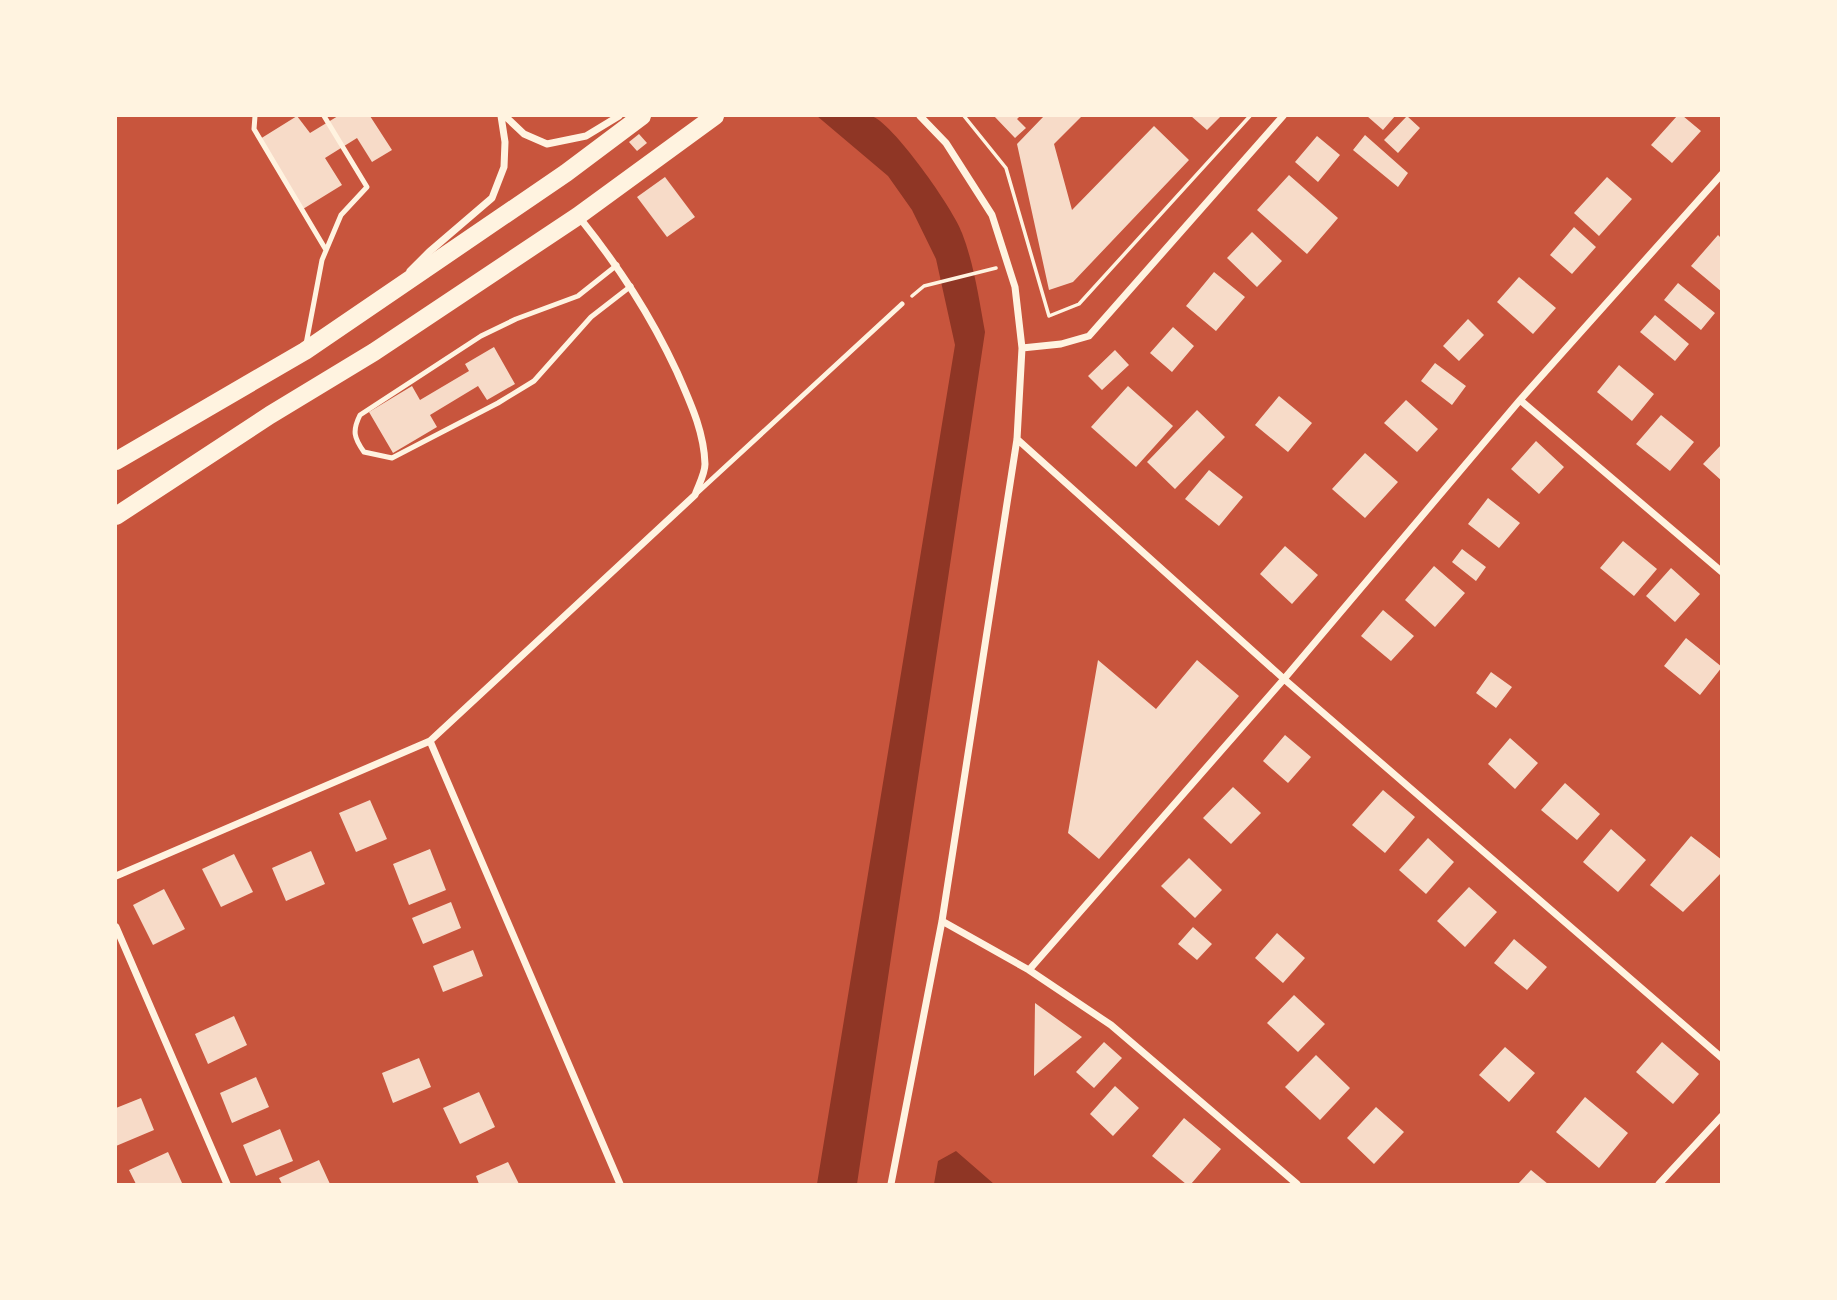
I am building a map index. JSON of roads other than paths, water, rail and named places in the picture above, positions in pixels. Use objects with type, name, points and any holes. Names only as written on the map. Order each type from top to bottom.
[{"type":"main road","points":[[116,461],[305,351],[566,173],[642,116]]},
{"type":"main road","points":[[116,516],[270,415],[373,352],[578,216],[715,116]]},
{"type":"street","points":[[503,116],[524,134],[547,144],[586,136],[619,116]]},
{"type":"street","points":[[390,292],[429,252],[492,198],[504,167],[503,116]]},
{"type":"street","points":[[891,1185],[942,921],[1017,439],[1022,348],[1015,287],[992,215],[946,143],[920,116]]},
{"type":"street","points":[[1022,348],[1062,344],[1089,336],[1283,116]]},
{"type":"street","points":[[1029,970],[1284,679],[1520,400],[1721,174]]},
{"type":"street","points":[[116,877],[430,741],[695,495],[705,467],[697,416],[660,337],[631,286],[578,216]]},
{"type":"street","points":[[1520,400],[1721,572]]},
{"type":"street","points":[[1017,439],[1284,679],[1721,1058]]},
{"type":"street","points":[[430,741],[620,1185]]},
{"type":"street","points":[[942,921],[1029,970],[1111,1026],[1297,1185]]},
{"type":"street","points":[[116,927],[227,1185]]},
{"type":"street","points":[[1659,1185],[1721,1116]]},
{"type":"lane","points":[[255,116],[254,129],[326,250]]},
{"type":"lane","points":[[305,351],[322,260],[341,215],[367,187],[324,116]]},
{"type":"lane","points":[[617,265],[578,296],[516,319],[481,336],[360,415],[355,425],[354,437],[363,452],[392,458],[534,381],[591,317],[631,286]]},
{"type":"lane","points":[[695,495],[902,304]]}]
